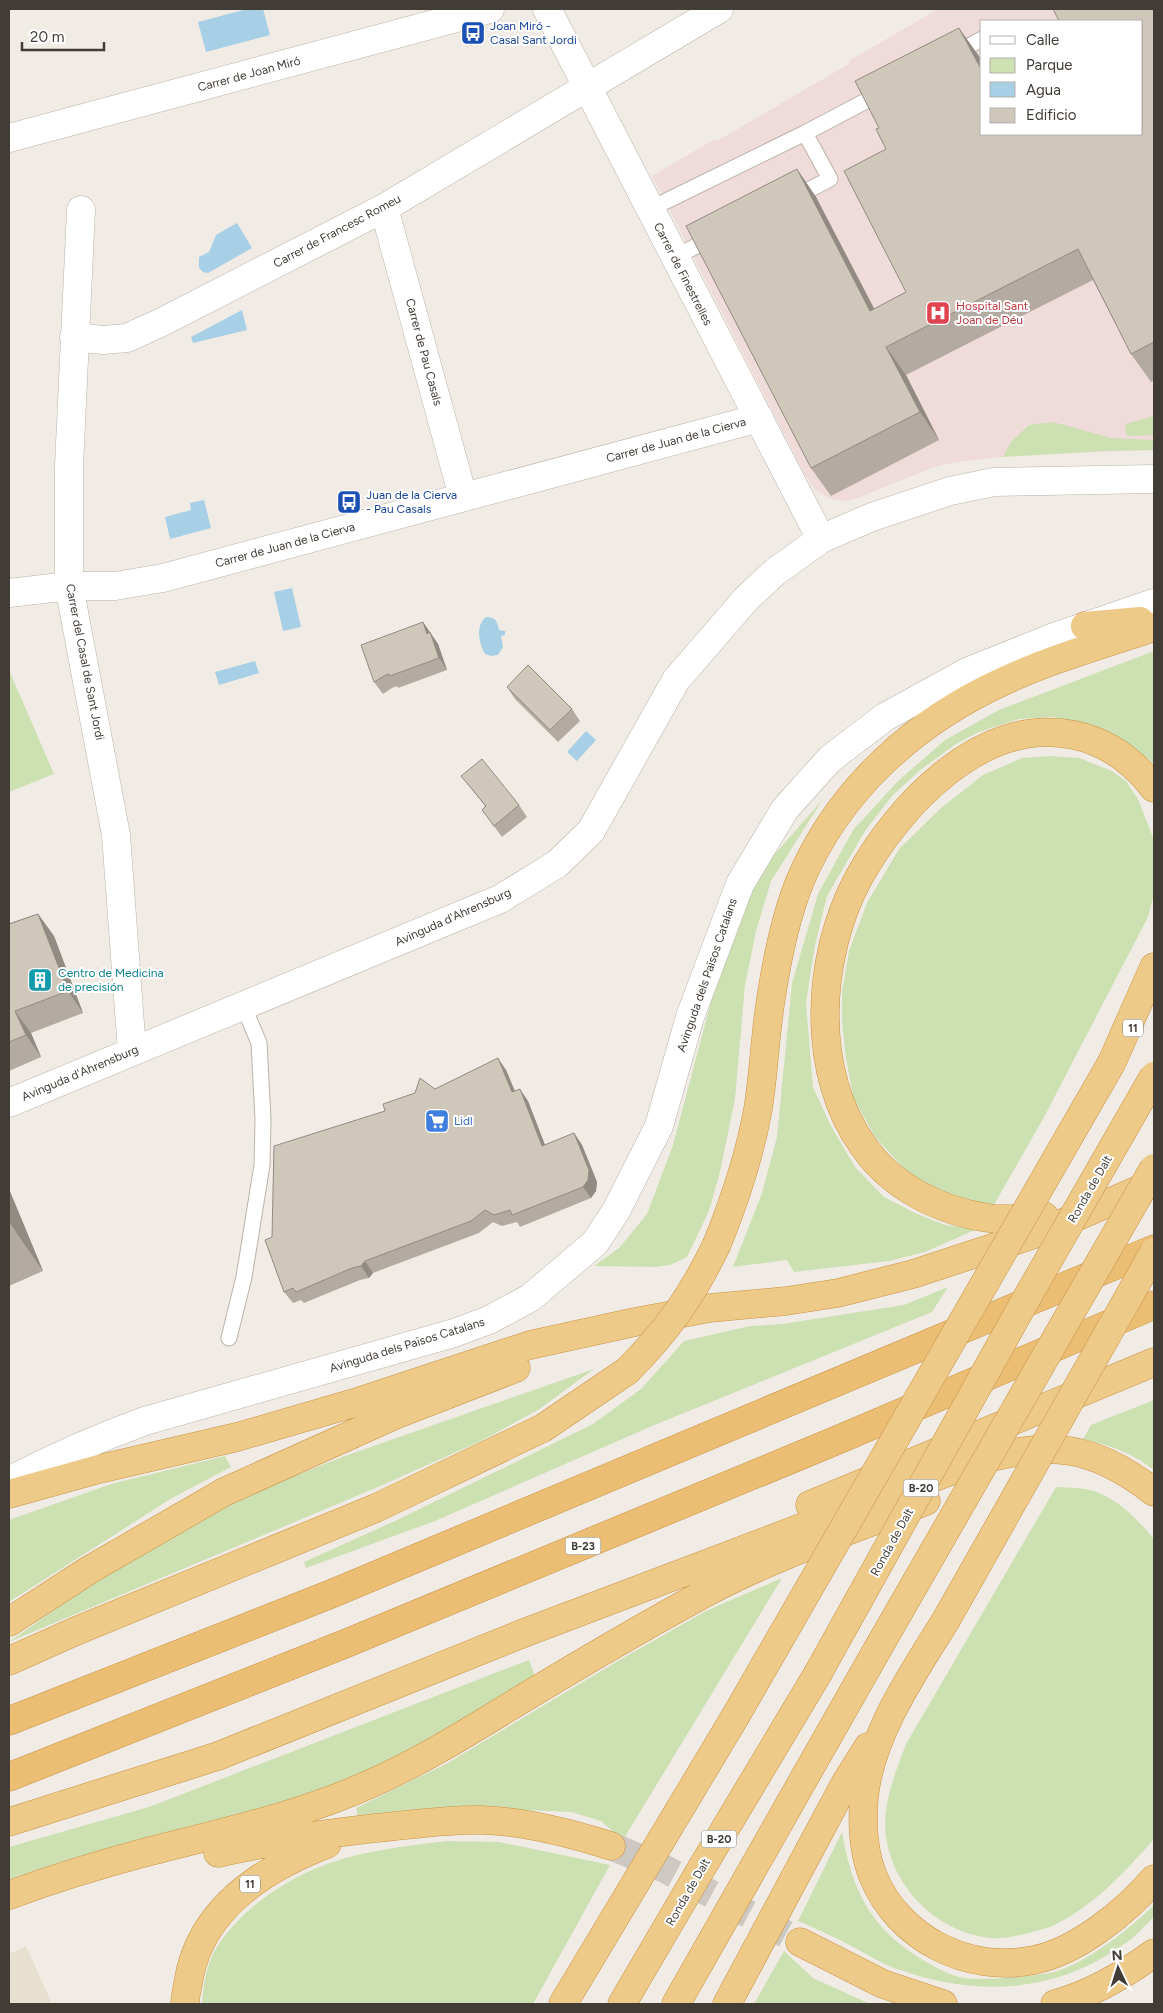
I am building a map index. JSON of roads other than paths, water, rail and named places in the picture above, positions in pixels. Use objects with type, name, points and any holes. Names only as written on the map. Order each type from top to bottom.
[{"type":"highway","points":[[1085,626],[1154,620]]},
{"type":"highway","points":[[9,1661],[76,1631],[376,1508],[543,1428],[627,1371],[651,1346],[678,1313],[700,1281],[735,1199],[758,1111],[771,999],[784,928],[800,882],[818,845],[840,811],[871,772],[903,744],[956,705],[1006,679],[1154,627]]},
{"type":"highway","points":[[1154,788],[1126,758],[1088,738],[1066,734],[1046,732],[1020,735],[982,749],[959,763],[929,788],[892,827],[857,881],[837,936],[829,968],[825,1031],[830,1068],[837,1094],[861,1144],[873,1160],[895,1180],[918,1195],[941,1206],[990,1219],[1014,1219],[1049,1215],[1154,1181]]},
{"type":"highway","points":[[563,2004],[735,1717],[1112,1062],[1154,967]]},
{"type":"highway","name":"11","points":[[1112,1062],[1154,994]]},
{"type":"highway","name":"Ronda de Dalt","points":[[622,2004],[817,1676],[1154,1076]]},
{"type":"highway","points":[[676,2004],[1154,1168]]},
{"type":"highway","points":[[9,1494],[99,1469],[186,1451],[237,1437],[354,1403],[530,1345],[710,1308],[786,1301],[838,1293],[913,1274],[1044,1231],[1154,1181]]},
{"type":"highway","points":[[727,2004],[846,1782],[946,1620],[1154,1251]]},
{"type":"highway","points":[[9,1721],[331,1594],[1154,1251]]},
{"type":"highway","name":"B-23","points":[[9,1778],[366,1636],[826,1445],[1154,1305]]},
{"type":"highway","points":[[9,1622],[89,1570],[224,1492],[395,1415],[635,1322]]},
{"type":"highway","points":[[524,1633],[745,1532],[1154,1362]]},
{"type":"highway","points":[[9,1822],[218,1756],[524,1633],[980,1460],[1010,1452],[1036,1449],[1062,1450],[1086,1454],[1107,1462],[1154,1492]]},
{"type":"highway","points":[[9,1895],[70,1874],[140,1854],[254,1826],[311,1808],[368,1785],[406,1768],[450,1743],[594,1656],[711,1590],[774,1561],[965,1485],[1006,1472],[1048,1466],[1070,1467],[1128,1476]]},
{"type":"highway","points":[[904,1688],[878,1744],[869,1774],[865,1795],[864,1833],[869,1866],[880,1891],[902,1920],[927,1940],[948,1953],[972,1960],[1012,1963],[1033,1961],[1051,1956],[1092,1933],[1130,1903],[1154,1879]]},
{"type":"highway","points":[[9,1908],[164,1865],[221,1852],[336,1832],[417,1823],[483,1820],[553,1830],[611,1846]]},
{"type":"highway","name":"11","points":[[185,2004],[193,1958],[211,1925],[244,1888],[265,1873],[304,1852],[378,1828]]},
{"type":"highway","points":[[800,1942],[883,1984],[943,2004]]},
{"type":"highway","points":[[1055,2004],[1092,1992],[1130,1970],[1154,1953]]},
{"type":"highway","points":[[1108,2004],[1154,1973]]},
{"type":"street","name":"Carrer de Joan Miró","points":[[9,138],[490,9]]},
{"type":"street","name":"Carrer de Finestrelles","points":[[547,9],[822,539]]},
{"type":"street","name":"Carrer de Francesc Romeu","points":[[74,337],[103,340],[128,338],[162,322],[384,208],[719,9]]},
{"type":"street","name":"Carrer de Pau Casals","points":[[384,208],[463,497]]},
{"type":"street","name":"Carrer del Casal de Sant Jordi","points":[[82,210],[74,337],[69,466],[69,586],[116,835],[132,1051]]},
{"type":"street","name":"Carrer de Juan de la Cierva","points":[[9,593],[69,586],[115,586],[163,578],[759,418]]},
{"type":"street","name":"Avinguda d'Ahrensburg","points":[[9,1103],[500,899],[558,864],[591,831],[676,680],[747,598],[775,572],[822,539],[865,520],[950,490],[994,482],[1154,479]]},
{"type":"street","name":"Avinguda dels Països Catalans","points":[[9,1481],[73,1449],[145,1421],[454,1333],[489,1320],[530,1298],[595,1243],[616,1211],[659,1126],[690,1017],[740,884],[785,809],[830,759],[884,717],[967,672],[1054,637],[1154,603]]},
{"type":"lane","points":[[938,63],[980,40]]},
{"type":"lane","points":[[650,209],[805,133],[894,86]]},
{"type":"lane","points":[[778,205],[830,179],[805,133]]},
{"type":"lane","points":[[675,257],[726,231]]},
{"type":"lane","points":[[229,1338],[244,1277],[262,1165],[263,1119],[259,1043],[243,1006]]},
{"type":"water","points":[[247,9],[263,9],[270,35],[206,52],[198,22]]},
{"type":"water","points":[[237,223],[252,248],[208,273],[203,272],[199,268],[199,257],[209,252],[216,235]]},
{"type":"water","points":[[242,310],[247,330],[193,343],[191,337]]},
{"type":"water","points":[[204,500],[211,528],[170,539],[165,517],[191,510],[190,503]]},
{"type":"water","points":[[292,588],[301,627],[283,631],[274,592]]},
{"type":"water","points":[[486,617],[494,619],[499,630],[505,631],[505,635],[501,636],[503,647],[498,655],[491,656],[485,654],[481,645],[479,630]]},
{"type":"water","points":[[255,661],[259,673],[219,685],[215,672]]},
{"type":"water","points":[[586,731],[596,740],[577,761],[567,752]]},
{"type":"tunnel","points":[[611,1846],[665,1869],[800,1942]]},
{"type":"place","name":"Joan Miró - Casal Sant Jordi","points":[[473,33]]},
{"type":"place","name":"Hospital Sant Joan de Déu","points":[[938,313]]},
{"type":"place","name":"Juan de la Cierva - Pau Casals","points":[[349,502]]},
{"type":"place","name":"Centro de Medicina de precisión","points":[[40,980]]},
{"type":"place","name":"Lidl","points":[[437,1121]]}]
